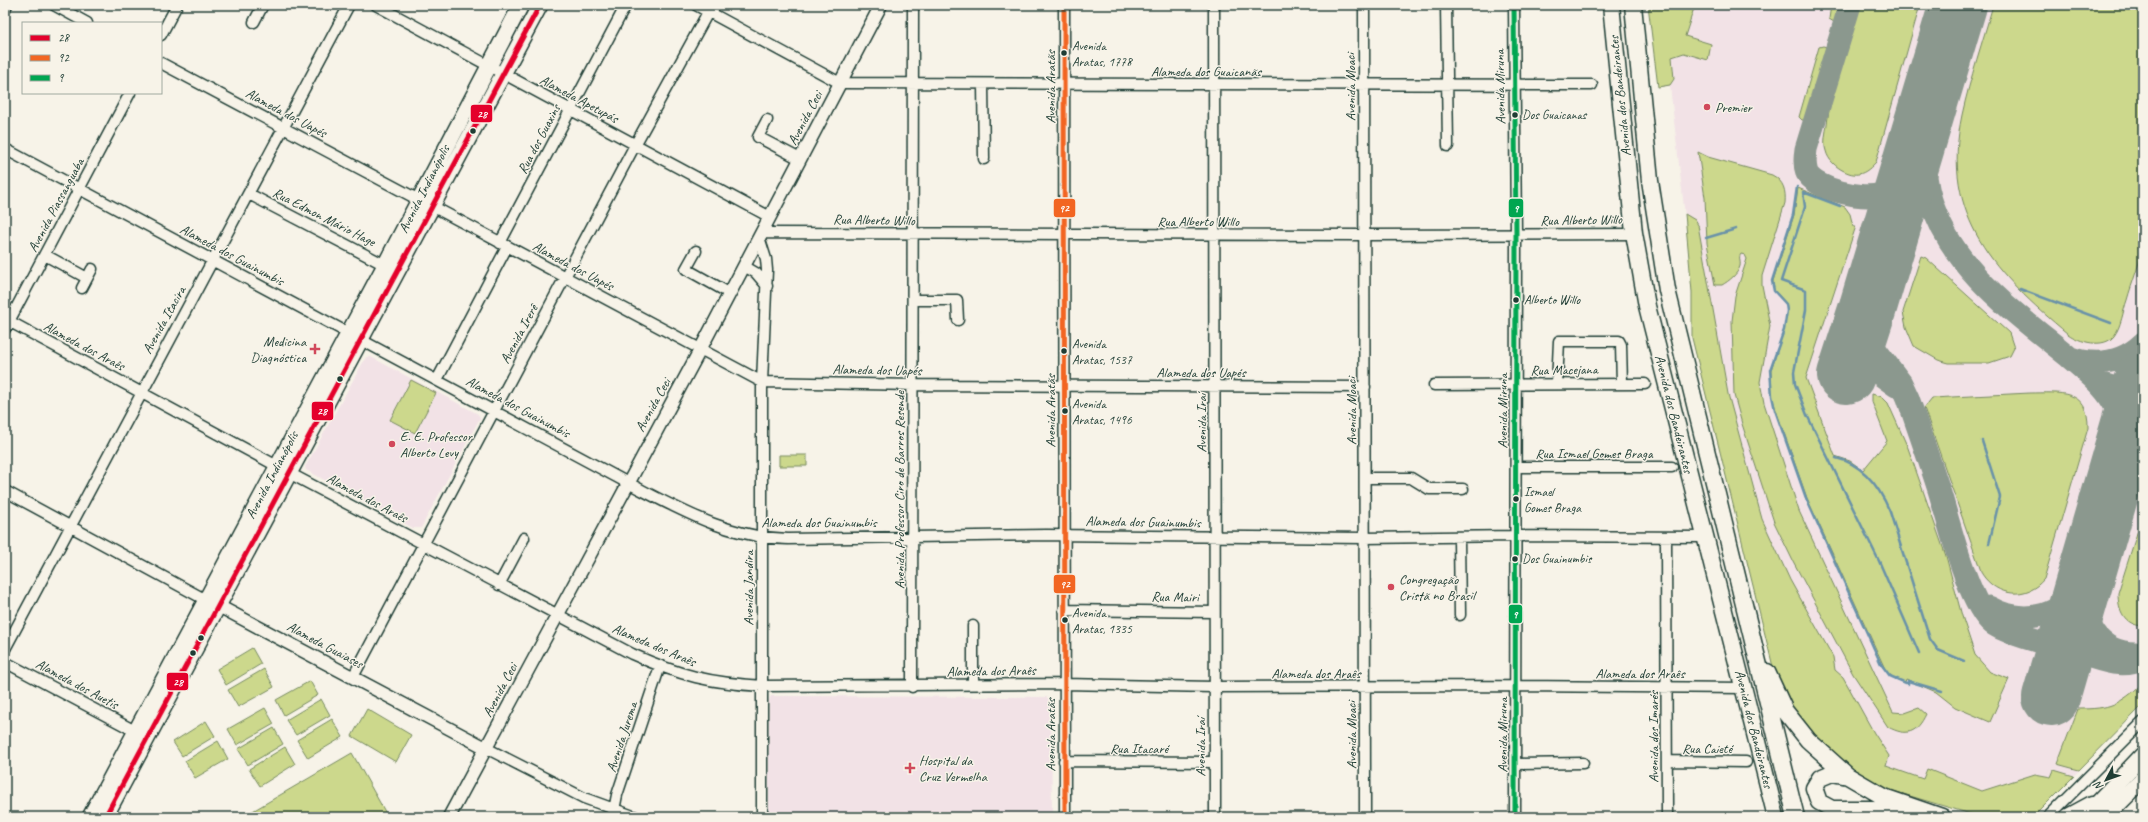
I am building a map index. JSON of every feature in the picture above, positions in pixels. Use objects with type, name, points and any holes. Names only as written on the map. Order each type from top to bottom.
[{"type":"highway","name":"Avenida dos Bandeirantes","points":[[1611,5],[1634,234],[1647,306],[1776,817]]},
{"type":"highway","name":"Avenida dos Bandeirantes","points":[[1632,5],[1650,182],[1661,261],[1682,354],[1796,817]]},
{"type":"highway","points":[[1757,657],[1768,672],[1785,711],[1808,740],[1848,776],[1884,797],[1942,817]]},
{"type":"highway","points":[[2084,817],[2143,755]]},
{"type":"highway","points":[[1848,776],[1826,774],[1816,782],[1816,794],[1819,802],[1832,809],[1854,813],[1889,811],[1912,817]]},
{"type":"highway","points":[[2105,817],[2143,779]]},
{"type":"highway","points":[[2068,817],[2100,799]]},
{"type":"main road","name":"Avenida Indianópolis","points":[[105,817],[212,602],[425,203],[488,66],[521,5]]},
{"type":"main road","name":"Avenida Indianópolis","points":[[354,337],[385,265],[425,203],[502,74],[540,5]]},
{"type":"main road","name":"Avenida Indianópolis","points":[[90,817],[136,731],[212,602]]},
{"type":"street","points":[[5,9],[7,5]]},
{"type":"street","points":[[54,5],[85,22]]},
{"type":"street","points":[[162,33],[177,5]]},
{"type":"street","points":[[254,22],[263,5]]},
{"type":"street","name":"Avenida Itacira","points":[[5,649],[140,392],[213,261],[349,5]]},
{"type":"street","name":"Alameda Apetupás","points":[[376,5],[770,217]]},
{"type":"street","name":"Rua dos Guaxins","points":[[437,380],[570,110],[626,5]]},
{"type":"street","name":"Alameda dos Guaicanãs","points":[[696,5],[710,8],[840,84],[1364,86],[1447,84],[1514,86],[1592,85]]},
{"type":"street","name":"Avenida Ceci","points":[[449,817],[700,350],[881,5]]},
{"type":"street","name":"Avenida Professor Ciro de Barros Resende","points":[[912,686],[911,536],[913,385],[913,5]]},
{"type":"street","name":"Avenida Aratãs","points":[[1064,5],[1065,817]]},
{"type":"street","name":"Avenida Iraí","points":[[1214,5],[1214,817]]},
{"type":"street","name":"Avenida Moaci","points":[[1364,5],[1365,817]]},
{"type":"street","points":[[1446,5],[1448,146]]},
{"type":"street","name":"Avenida Miruna","points":[[1514,5],[1516,235],[1515,817]]},
{"type":"street","name":"Avenida Irerê","points":[[352,677],[424,545],[634,145],[710,8]]},
{"type":"street","name":"Alameda dos Uapés","points":[[162,64],[762,382],[913,385],[1365,387]]},
{"type":"street","points":[[983,84],[984,159]]},
{"type":"street","name":"Avenida Piassanguaba","points":[[6,323],[81,189],[129,94]]},
{"type":"street","points":[[767,120],[758,137],[800,160]]},
{"type":"street","name":"Alameda dos Guainumbis","points":[[5,149],[628,483],[705,522],[738,533],[761,538],[1064,535],[1364,538],[1459,538],[1516,536],[1666,538],[1705,537]]},
{"type":"street","name":"Rua Edmon Mário Hage","points":[[249,194],[385,265]]},
{"type":"street","name":"Rua Alberto Willo","points":[[760,235],[1634,234]]},
{"type":"street","name":"Avenida Jandira","points":[[760,235],[766,259],[767,286],[762,382],[762,817]]},
{"type":"street","points":[[696,251],[686,269],[729,293]]},
{"type":"street","points":[[45,255],[89,274],[82,288]]},
{"type":"street","points":[[744,266],[756,273],[767,286]]},
{"type":"street","points":[[913,300],[957,300],[958,320]]},
{"type":"street","name":"Alameda dos Araês","points":[[6,323],[140,392],[557,616],[660,666],[701,680],[763,686],[1064,684],[1213,687],[1516,686],[1744,688]]},
{"type":"street","points":[[1557,384],[1559,341],[1618,341],[1621,345],[1622,384]]},
{"type":"street","name":"Rua Macejana","points":[[1434,386],[1646,384]]},
{"type":"street","name":"Rua Ismael Gomes Braga","points":[[1516,467],[1672,467]]},
{"type":"street","points":[[1365,478],[1411,478],[1429,490],[1463,489]]},
{"type":"street","name":"Alameda Guaiases","points":[[5,491],[352,677],[613,814],[636,817]]},
{"type":"street","points":[[499,585],[524,538]]},
{"type":"street","points":[[1459,538],[1460,615]]},
{"type":"street","name":"Avenida dos Imarés","points":[[1666,538],[1667,817]]},
{"type":"street","name":"Rua Mairi","points":[[1064,610],[1214,612]]},
{"type":"street","points":[[973,626],[973,685]]},
{"type":"street","name":"Alameda dos Auetis","points":[[5,662],[136,731]]},
{"type":"street","name":"Avenida Jurema","points":[[613,814],[660,666]]},
{"type":"street","points":[[2048,817],[2066,802],[2143,722]]},
{"type":"street","name":"Rua Caieté","points":[[1667,761],[1746,762]]},
{"type":"street","name":"Rua Itacaré","points":[[1064,762],[1214,762]]},
{"type":"street","points":[[1516,764],[1584,763]]},
{"type":"shaded area","points":[[1648,5],[2143,5],[2143,705],[2044,806],[2029,817],[1981,817],[1893,791],[1774,671],[1692,338],[1693,313],[1689,251],[1670,86],[1658,87]]},
{"type":"shaded area","name":"E. E. Professor Alberto Levy","points":[[366,357],[371,357],[478,414],[480,418],[421,528],[413,528],[306,470],[305,467]]},
{"type":"shaded area","name":"Hospital da Cruz Vermelha","points":[[771,696],[1046,697],[1049,699],[1051,705],[1052,817],[769,817],[769,700]]},
{"type":"green space","points":[[1648,5],[1695,5],[1685,36],[1711,44],[1708,60],[1684,53],[1672,57],[1674,79],[1670,85],[1658,87]]},
{"type":"green space","points":[[1831,5],[1843,5],[1838,19],[1834,22],[1829,19]]},
{"type":"green space","points":[[1857,5],[1920,5],[1876,162],[1865,172],[1854,174],[1844,171],[1833,163],[1827,154],[1825,141],[1835,79]]},
{"type":"green space","points":[[1993,5],[2143,5],[2144,237],[2142,252],[2122,319],[2114,336],[2110,340],[2091,343],[2078,340],[2068,334],[2042,312],[2018,289],[1997,265],[1980,240],[1967,213],[1959,184],[1957,151],[1965,101]]},
{"type":"green space","points":[[1819,47],[1827,47],[1829,52],[1811,116],[1807,120],[1802,120],[1799,117]]},
{"type":"green space","points":[[1698,152],[1708,157],[1772,175],[1782,183],[1785,194],[1785,203],[1762,276],[1762,285],[1770,326],[1760,382],[1764,403],[1799,511],[1893,712],[1905,713],[1919,708],[1926,714],[1919,725],[1911,731],[1901,732],[1888,727],[1853,674],[1774,522],[1734,395],[1732,321],[1735,296],[1747,259],[1745,255],[1741,254],[1740,266],[1735,274],[1722,285],[1715,285],[1707,243],[1705,198]]},
{"type":"green space","points":[[1798,188],[1845,207],[1850,214],[1853,226],[1856,226],[1806,378],[1835,456],[1850,461],[1863,470],[1887,441],[1872,402],[1872,394],[1882,397],[1888,403],[1908,448],[1946,556],[1962,616],[1975,655],[1990,672],[2009,679],[1990,722],[1955,707],[1936,692],[1906,679],[1905,682],[1895,679],[1886,671],[1807,498],[1772,396],[1771,370],[1784,330],[1787,311],[1786,303],[1774,290],[1773,281],[1794,215]]},
{"type":"green space","points":[[1685,214],[1695,220],[1698,225],[1728,394],[1762,519],[1790,580],[1833,657],[1835,670],[1843,677],[1874,733],[1889,756],[1886,766],[1923,779],[1927,769],[1982,791],[2035,774],[2051,777],[2054,770],[2074,776],[2036,814],[2029,817],[1981,817],[1893,791],[1859,774],[1829,752],[1791,709],[1774,671],[1692,338],[1692,292]]},
{"type":"green space","points":[[1921,256],[1926,258],[2009,333],[2014,348],[2010,356],[1989,363],[1949,363],[1938,360],[1914,346],[1906,327],[1903,312]]},
{"type":"green space","points":[[411,380],[436,393],[415,433],[390,420]]},
{"type":"green space","points":[[2030,393],[2061,394],[2078,399],[2087,415],[2088,428],[2044,579],[2037,586],[2029,590],[2021,593],[2012,593],[2004,591],[1988,582],[1982,574],[1924,408],[1932,398]]},
{"type":"green space","points":[[779,455],[807,455],[807,466],[779,466]]},
{"type":"green space","points":[[2143,514],[2143,626],[2131,623],[2123,616],[2119,605],[2118,593]]},
{"type":"green space","points":[[252,648],[261,664],[226,685],[217,669]]},
{"type":"green space","points":[[264,669],[274,687],[238,707],[228,690]]},
{"type":"green space","points":[[310,681],[318,695],[284,715],[276,700]]},
{"type":"green space","points":[[2143,683],[2143,705],[2079,770],[2057,764],[2078,709],[2106,707],[2114,704]]},
{"type":"green space","points":[[321,699],[330,715],[296,735],[286,720]]},
{"type":"green space","points":[[265,708],[274,724],[237,745],[228,729]]},
{"type":"green space","points":[[367,709],[411,735],[396,762],[352,736]]},
{"type":"green space","points":[[332,719],[343,737],[308,758],[297,740]]},
{"type":"green space","points":[[206,721],[215,736],[182,756],[173,742]]},
{"type":"green space","points":[[274,728],[283,744],[248,765],[238,749]]},
{"type":"green space","points":[[218,741],[228,759],[195,778],[185,761]]},
{"type":"green space","points":[[285,747],[295,764],[260,786],[249,769]]},
{"type":"green space","points":[[352,753],[388,817],[254,817],[251,812]]},
{"type":"waterway","points":[[1797,187],[1793,215],[1772,281],[1774,291],[1786,304],[1787,311],[1784,330],[1770,370],[1772,396],[1775,410],[1806,498],[1881,664],[1890,676],[1906,683]]},
{"type":"waterway","points":[[1840,206],[1803,192],[1805,207],[1781,281],[1806,290],[1806,310],[1794,372],[1795,384],[1807,415],[1879,561],[1919,653]]},
{"type":"waterway","points":[[1706,238],[1736,229]]},
{"type":"waterway","points":[[2020,289],[2111,323]]},
{"type":"waterway","points":[[1982,441],[2000,497],[1989,544]]},
{"type":"waterway","points":[[1836,458],[1846,461],[1862,471],[1876,486],[1890,512],[1930,639],[1938,650],[1964,661]]},
{"type":"waterway","points":[[1908,684],[1908,681],[1942,691]]},
{"type":"taxiway","points":[[1850,5],[1806,149],[1805,164],[1807,173],[1812,179],[1830,189],[1863,196],[1873,196],[1881,194],[1894,187],[1910,168]]},
{"type":"taxiway","points":[[1927,110],[1925,132],[1925,166],[1928,189],[1941,225],[1954,248],[1970,269],[1988,288],[2028,324],[2069,357]]},
{"type":"taxiway","points":[[1868,307],[1868,327],[1872,345],[1901,383],[1908,398],[1939,490],[1960,562],[1975,599],[1984,614],[1993,624],[2008,632],[2099,660],[2117,664],[2126,664],[2143,659]]},
{"type":"taxiway","points":[[2120,459],[2122,441],[2118,412],[2104,389],[2069,357],[2089,362],[2109,361],[2127,355],[2143,343]]},
{"type":"taxiway","points":[[1850,363],[1878,373],[1896,386]]},
{"type":"taxiway","points":[[2099,383],[2143,396]]},
{"type":"taxiway","points":[[2123,446],[2143,422]]},
{"type":"taxiway","points":[[1989,607],[1999,612],[2021,617],[2043,614],[2063,604],[2078,587],[2087,570]]},
{"type":"taxiway","points":[[2081,590],[2086,614],[2095,634],[2110,647],[2121,651],[2135,653]]},
{"type":"runway","points":[[1846,375],[1868,307],[1958,5]]},
{"type":"runway","points":[[2051,697],[2143,379]]},
{"type":"transit line","name":"28","points":[[105,817],[540,5]]},
{"type":"transit line","name":"92","points":[[1064,5],[1065,817]]},
{"type":"transit line","name":"9","points":[[1514,5],[1516,235],[1515,817]]},
{"type":"place","name":"Avenida Aratas, 1778","points":[[1064,53]]},
{"type":"place","name":"Premier","points":[[1707,107]]},
{"type":"place","name":"Dos Guaicanas","points":[[1515,115]]},
{"type":"place","name":"Alberto Willo","points":[[1516,300]]},
{"type":"place","name":"Medicina Diagnóstica","points":[[315,349]]},
{"type":"place","name":"Avenida Aratas, 1537","points":[[1064,351]]},
{"type":"place","name":"Avenida Aratas, 1496","points":[[1065,411]]},
{"type":"place","name":"E. E. Professor Alberto Levy","points":[[392,444]]},
{"type":"place","name":"Ismael Gomes Braga","points":[[1516,499]]},
{"type":"place","name":"Dos Guainumbis","points":[[1515,559]]},
{"type":"place","name":"Congregação Cristã no Brasil","points":[[1391,587]]},
{"type":"place","name":"Avenida Aratas, 1335","points":[[1065,620]]},
{"type":"place","name":"Hospital da Cruz Vermelha","points":[[910,768]]}]
